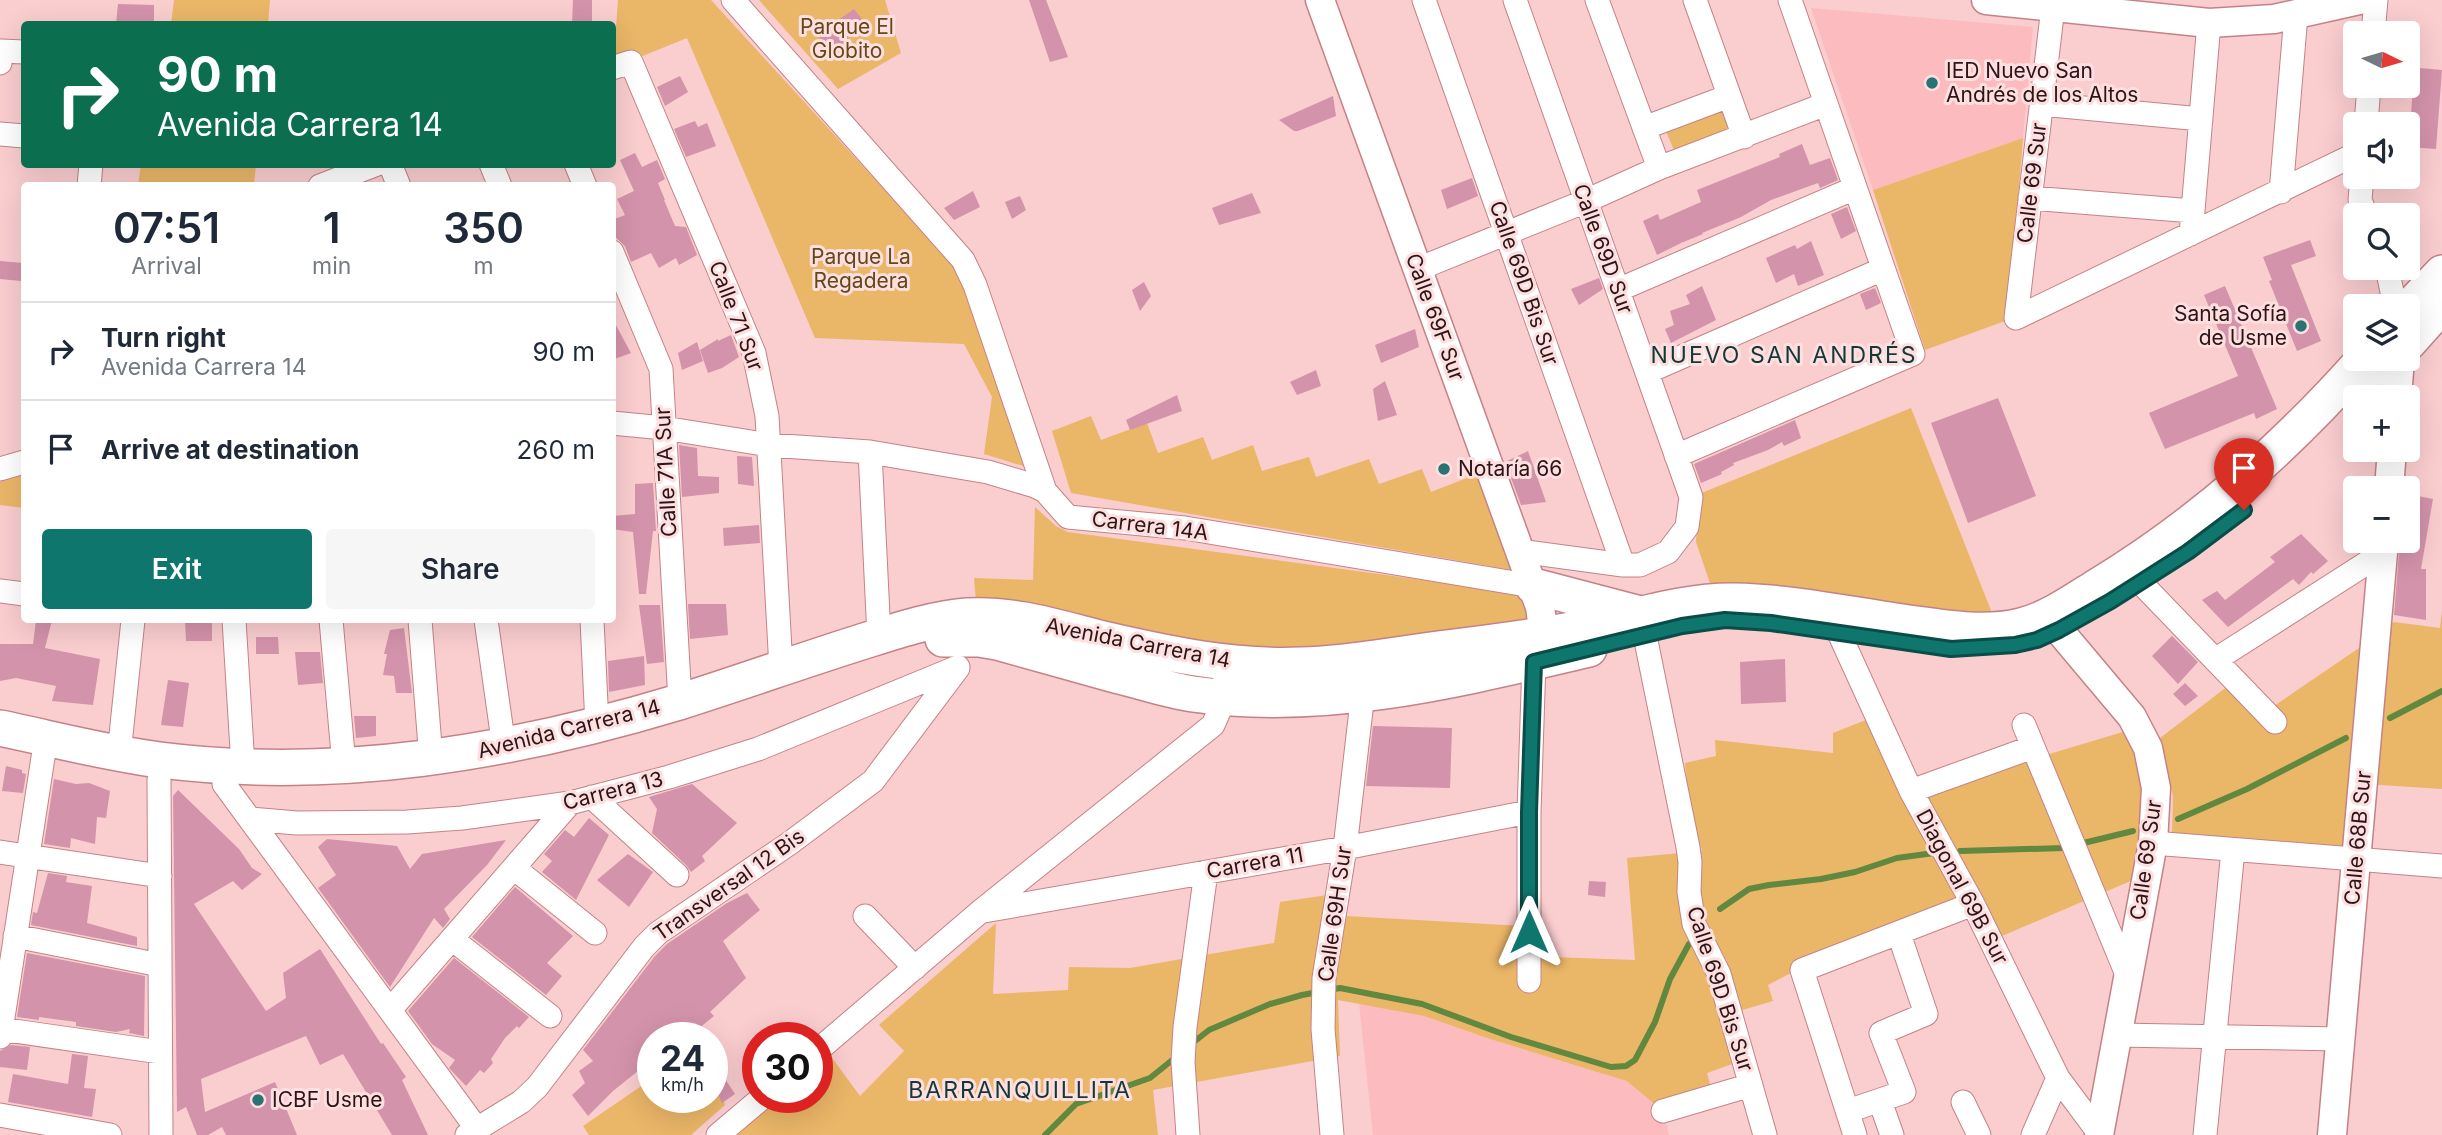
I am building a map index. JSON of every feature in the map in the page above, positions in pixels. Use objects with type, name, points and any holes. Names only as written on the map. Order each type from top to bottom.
[{"type":"main road","points":[[2420,296],[2442,273]]},
{"type":"main road","points":[[2420,330],[2442,305]]},
{"type":"main road","name":"Avenida Carrera 14","points":[[1644,625],[1682,626],[1725,620],[1771,623],[1951,649],[2015,645],[2037,640],[2053,623],[2210,509],[2278,450],[2353,371]]},
{"type":"main road","points":[[2371,385],[2384,371]]},
{"type":"main road","name":"Avenida Carrera 14","points":[[0,751],[44,748],[119,754],[189,763],[294,786],[401,782],[542,762],[647,734],[917,644],[942,639],[979,639],[1163,687],[1224,680],[1288,666],[1536,649],[1644,625],[1697,604],[1737,601],[1978,631],[2053,623],[2141,583],[2244,510],[2343,415]]},
{"type":"main road","points":[[1533,586],[1644,625]]},
{"type":"main road","name":"Avenida Carrera 14","points":[[0,727],[44,748],[159,780],[431,759],[504,747],[597,725],[879,636],[940,620],[969,616],[993,616],[1024,621],[1116,642],[1285,699],[1363,693],[1469,677],[1536,649]]},
{"type":"street","points":[[733,0],[954,248],[969,271],[1045,491]]},
{"type":"street","name":"Calle 69F Sur","points":[[1321,0],[1533,586],[1542,617],[1536,649]]},
{"type":"street","name":"Calle 69D Bis Sur","points":[[1424,0],[1623,565]]},
{"type":"street","name":"Calle 69D Sur","points":[[1516,0],[1691,497],[1687,527],[1668,552],[1640,565],[1623,565]]},
{"type":"street","points":[[1597,0],[1659,168]]},
{"type":"street","points":[[1695,0],[1744,137]]},
{"type":"street","points":[[1676,456],[1913,354],[1790,0]]},
{"type":"street","points":[[1986,0],[2209,23],[2252,22],[2359,0]]},
{"type":"street","points":[[2374,21],[2376,0]]},
{"type":"street","name":"Calle 69 Sur","points":[[2053,8],[2016,318],[2192,223]]},
{"type":"street","points":[[2281,192],[2296,15]]},
{"type":"street","points":[[2192,223],[2209,23]]},
{"type":"street","points":[[0,63],[1,51],[21,52]]},
{"type":"street","name":"Calle 71 Sur","points":[[622,65],[754,354],[767,416],[781,668]]},
{"type":"street","points":[[1644,128],[1729,96]]},
{"type":"street","points":[[1418,269],[1586,201],[1659,168],[1826,104]]},
{"type":"street","points":[[2041,104],[2201,119]]},
{"type":"street","points":[[0,134],[21,135]]},
{"type":"street","points":[[2030,198],[2192,223],[2281,192],[2343,161]]},
{"type":"street","points":[[330,182],[367,168]]},
{"type":"street","points":[[1618,290],[1855,188]]},
{"type":"street","name":"Calle 71A Sur","points":[[616,262],[661,369],[680,701]]},
{"type":"street","points":[[1647,372],[1883,269]]},
{"type":"street","name":"Carrera 14A","points":[[616,423],[664,428],[769,445],[870,452],[988,472],[1045,491],[1068,517],[1185,528],[1533,586]]},
{"type":"street","points":[[870,452],[879,636]]},
{"type":"street","points":[[0,469],[21,463]]},
{"type":"street","points":[[1520,551],[1623,565]]},
{"type":"street","points":[[2215,660],[2374,553]]},
{"type":"street","name":"Calle 68B Sur","points":[[2332,1135],[2383,553]]},
{"type":"street","points":[[2141,583],[2276,722]]},
{"type":"street","points":[[0,591],[21,594]]},
{"type":"street","points":[[119,754],[133,623]]},
{"type":"street","points":[[234,623],[234,775],[250,819],[390,1010],[472,1132]]},
{"type":"street","points":[[331,623],[344,765]]},
{"type":"street","points":[[420,623],[431,759]]},
{"type":"street","points":[[486,623],[504,747]]},
{"type":"street","points":[[592,623],[597,725]]},
{"type":"street","name":"Calle 69 Sur","points":[[2053,623],[2132,717],[2148,748],[2156,788],[2153,843],[2099,1134]]},
{"type":"street","name":"Calle 69D Bis Sur","points":[[1644,625],[1688,847],[1689,892],[1694,924],[1718,974],[1765,1135]]},
{"type":"street","name":"Diagonal 69B Sur","points":[[1839,633],[1911,791],[1973,904],[2058,1078],[2099,1134]]},
{"type":"street","name":"Transversal 12 Bis","points":[[472,1132],[521,1102],[537,1087],[631,961],[658,933],[790,843],[873,780],[979,639]]},
{"type":"street","points":[[1529,981],[1529,812],[1536,649]]},
{"type":"street","name":"Carrera 13","points":[[250,819],[297,823],[407,822],[475,816],[581,800],[669,777],[758,749],[958,667]]},
{"type":"street","points":[[833,1037],[981,911],[1213,725],[1220,709],[1224,680]]},
{"type":"street","name":"Calle 69H Sur","points":[[1332,1135],[1323,1029],[1324,978],[1345,848],[1363,693]]},
{"type":"street","points":[[2024,725],[2128,977]]},
{"type":"street","points":[[1911,791],[2033,747]]},
{"type":"street","points":[[44,748],[28,856],[11,929],[0,1032],[160,1052]]},
{"type":"street","points":[[159,780],[161,1135]]},
{"type":"street","points":[[390,1010],[514,868],[581,800],[677,875]]},
{"type":"street","name":"Carrera 11","points":[[981,911],[1345,848],[1529,812]]},
{"type":"street","points":[[2153,843],[2442,866]]},
{"type":"street","points":[[2205,1135],[2233,850]]},
{"type":"street","points":[[0,852],[160,876]]},
{"type":"street","points":[[514,868],[595,933]]},
{"type":"street","points":[[1188,1135],[1184,1037],[1206,872]]},
{"type":"street","points":[[1855,1135],[1801,970],[1973,904]]},
{"type":"street","points":[[864,916],[915,968]]},
{"type":"street","points":[[11,929],[160,965]]},
{"type":"street","points":[[1848,1111],[1904,1092],[1881,1033],[1926,1014],[1899,933]]},
{"type":"street","points":[[452,939],[550,1017]]},
{"type":"street","points":[[2117,1035],[2341,1039]]},
{"type":"street","points":[[2034,1135],[2058,1078]]},
{"type":"street","points":[[1663,1111],[1751,1085]]},
{"type":"street","points":[[1880,1101],[1892,1135]]},
{"type":"street","points":[[1963,1102],[1979,1135]]},
{"type":"street","points":[[718,1135],[744,1113]]},
{"type":"street","points":[[0,1115],[110,1135]]},
{"type":"shaded area","name":"IED Nuevo San Andrés de los Altos","points":[[1811,8],[2033,27],[2023,138],[1873,190]]},
{"type":"shaded area","points":[[1359,1003],[1424,1016],[1628,1081],[1663,1111],[1669,1135],[1373,1135]]},
{"type":"green space","points":[[174,0],[270,0],[268,21],[171,21]]},
{"type":"green space","name":"Parque La Regadera","points":[[618,0],[711,0],[947,258],[958,274],[1033,469],[984,454],[992,397],[964,344],[815,338],[687,38],[616,67]]},
{"type":"green space","name":"Parque El Globito","points":[[759,0],[885,0],[901,53],[838,89]]},
{"type":"green space","points":[[1723,105],[1733,132],[1676,155],[1665,129]]},
{"type":"green space","points":[[2023,138],[2008,320],[1925,350],[1873,190]]},
{"type":"green space","points":[[141,168],[256,168],[254,182],[138,182]]},
{"type":"green space","points":[[1911,408],[1994,618],[1712,589],[1696,542],[1699,494]]},
{"type":"green space","points":[[1091,416],[1101,440],[1147,423],[1158,453],[1203,437],[1212,460],[1253,445],[1262,471],[1309,457],[1316,477],[1369,459],[1379,484],[1422,469],[1431,492],[1477,474],[1517,571],[1071,493],[1052,431]]},
{"type":"green space","points":[[21,476],[21,508],[0,505],[0,482]]},
{"type":"green space","points":[[1035,507],[1056,526],[1068,532],[1526,594],[1528,619],[1520,627],[1375,648],[1251,650],[976,601],[974,578],[1033,580]]},
{"type":"green space","points":[[2442,610],[2442,789],[2350,783],[2345,846],[2172,835],[2173,796],[2160,738],[2228,686],[2258,717],[2394,622],[2440,628]]},
{"type":"green space","points":[[1871,718],[1904,798],[2126,731],[2140,761],[2147,816],[2133,880],[2002,936],[1977,898],[1800,968],[1768,985],[1773,1001],[1722,1016],[1735,1063],[1707,1073],[1713,1096],[1663,1111],[1627,1081],[1424,1016],[1338,1000],[1340,1056],[1153,1090],[1158,1135],[730,1135],[757,1113],[833,1113],[833,1059],[860,1096],[904,1051],[879,1025],[996,923],[993,994],[1068,990],[1069,967],[1130,968],[1274,943],[1280,902],[1348,892],[1346,916],[1523,926],[1524,956],[1635,960],[1627,858],[1702,851],[1689,805],[1685,763],[1716,756],[1715,740],[1833,753],[1833,733]]},
{"type":"green space","points":[[637,1089],[637,1113],[716,1113],[691,1135],[589,1135],[583,1126]]},
{"type":"building","points":[[573,0],[592,0],[592,21],[572,21]]},
{"type":"building","points":[[1029,0],[1046,0],[1068,57],[1050,62]]},
{"type":"building","points":[[118,4],[154,5],[154,21],[116,21]]},
{"type":"building","points":[[854,9],[866,24],[847,37],[831,54],[816,32],[831,20],[834,23]]},
{"type":"building","points":[[2420,68],[2442,70],[2436,149],[2420,148],[2420,112],[2411,112],[2412,98],[2420,98]]},
{"type":"building","points":[[680,76],[688,92],[665,106],[657,87]]},
{"type":"building","points":[[1333,96],[1336,116],[1298,131],[1279,120]]},
{"type":"building","points":[[695,121],[698,127],[707,123],[716,146],[686,157],[674,129]]},
{"type":"building","points":[[1802,144],[1810,165],[1830,158],[1838,180],[1820,188],[1818,183],[1771,200],[1741,217],[1657,255],[1643,221],[1658,214],[1660,220],[1701,202],[1697,190],[1780,157],[1779,154]]},
{"type":"building","points":[[635,153],[642,167],[657,160],[665,179],[658,183],[664,200],[675,226],[686,227],[697,255],[679,265],[676,258],[659,268],[651,253],[631,262],[625,246],[616,238],[616,218],[625,215],[617,199],[634,191],[620,160]]},
{"type":"building","points":[[1472,178],[1478,196],[1447,209],[1441,190]]},
{"type":"building","points":[[973,191],[980,207],[954,220],[944,208]]},
{"type":"building","points":[[1252,193],[1261,213],[1219,225],[1212,208]]},
{"type":"building","points":[[1020,196],[1026,210],[1012,219],[1005,202]]},
{"type":"building","points":[[1847,207],[1856,231],[1841,239],[1831,214]]},
{"type":"building","name":"Santa Sofía de Usme","points":[[2310,240],[2316,256],[2291,265],[2321,341],[2297,351],[2269,281],[2272,280],[2263,257]]},
{"type":"building","points":[[1811,241],[1824,275],[1798,286],[1794,274],[1776,283],[1766,258],[1795,245],[1797,249]]},
{"type":"building","points":[[0,261],[21,263],[21,281],[0,279]]},
{"type":"building","points":[[1599,278],[1603,289],[1579,305],[1571,289]]},
{"type":"building","points":[[1144,282],[1151,296],[1140,311],[1132,290]]},
{"type":"building","points":[[1702,286],[1716,320],[1671,343],[1665,329],[1674,325],[1670,311],[1690,304],[1686,295]]},
{"type":"building","points":[[2225,286],[2277,409],[2256,419],[2254,413],[2165,449],[2149,413],[2238,376],[2204,295]]},
{"type":"building","points":[[1875,288],[1881,303],[1866,310],[1860,294]]},
{"type":"building","points":[[616,325],[631,353],[616,359]]},
{"type":"building","points":[[1415,329],[1419,347],[1381,363],[1375,345]]},
{"type":"building","points":[[731,335],[739,357],[708,373],[700,350]]},
{"type":"building","points":[[697,342],[703,361],[682,370],[678,353]]},
{"type":"building","points":[[1316,370],[1321,386],[1297,395],[1290,382]]},
{"type":"building","points":[[1385,381],[1397,415],[1378,421],[1373,389]]},
{"type":"building","points":[[1177,395],[1182,411],[1130,430],[1126,420]]},
{"type":"building","points":[[1998,398],[2036,496],[1968,523],[1931,423]]},
{"type":"building","points":[[1795,420],[1801,438],[1784,446],[1782,442],[1733,463],[1734,465],[1721,472],[1722,474],[1701,483],[1694,464]]},
{"type":"building","points":[[679,445],[697,448],[698,476],[719,477],[719,493],[682,497]]},
{"type":"building","points":[[1528,451],[1546,502],[1521,505],[1505,462]]},
{"type":"building","points":[[737,456],[752,457],[754,486],[738,484]]},
{"type":"building","points":[[653,483],[656,531],[653,531],[646,594],[639,594],[633,532],[616,530],[616,516],[635,514],[635,484]]},
{"type":"building","points":[[2420,496],[2433,499],[2421,569],[2426,569],[2426,620],[2394,615],[2399,553],[2420,553]]},
{"type":"building","points":[[759,525],[760,543],[724,546],[723,528]]},
{"type":"building","points":[[2301,534],[2328,561],[2313,574],[2311,572],[2299,585],[2293,579],[2228,627],[2202,600],[2217,591],[2225,600],[2275,562],[2270,557]]},
{"type":"building","points":[[688,604],[726,604],[728,635],[690,639]]},
{"type":"building","points":[[639,605],[660,605],[664,662],[647,664]]},
{"type":"building","points":[[36,623],[51,623],[45,648],[100,659],[93,705],[52,701],[56,686],[16,678],[0,681],[0,644],[33,644]]},
{"type":"building","points":[[185,623],[212,623],[212,641],[186,641]]},
{"type":"building","points":[[404,628],[412,693],[396,693],[394,676],[383,675],[387,654],[384,654],[390,630]]},
{"type":"building","points":[[2172,636],[2198,662],[2178,684],[2152,656]]},
{"type":"building","points":[[256,637],[278,637],[279,654],[256,654]]},
{"type":"building","points":[[295,652],[320,652],[323,683],[298,685]]},
{"type":"building","points":[[644,656],[645,685],[609,692],[608,661]]},
{"type":"building","points":[[1785,659],[1786,702],[1741,704],[1740,662]]},
{"type":"building","points":[[168,680],[189,683],[183,727],[161,725]]},
{"type":"building","points":[[2185,683],[2198,696],[2185,706],[2173,694]]},
{"type":"building","points":[[354,716],[376,716],[376,736],[356,738]]},
{"type":"building","points":[[1373,726],[1452,728],[1450,788],[1366,786]]},
{"type":"building","points":[[6,766],[22,770],[22,773],[26,774],[23,793],[2,791]]},
{"type":"building","points":[[54,779],[76,784],[89,783],[110,791],[106,818],[97,817],[95,844],[71,838],[70,848],[44,844]]},
{"type":"building","points":[[692,784],[737,823],[702,856],[705,861],[691,872],[652,833],[657,809],[649,797]]},
{"type":"building","points":[[178,790],[239,849],[252,868],[262,874],[242,890],[233,881],[194,904],[266,1011],[286,998],[283,973],[320,949],[381,1044],[383,1043],[406,1077],[402,1080],[428,1135],[392,1135],[343,1054],[320,1065],[306,1036],[201,1079],[205,1112],[275,1082],[297,1135],[226,1135],[222,1127],[208,1135],[197,1135],[186,1107],[177,1112],[173,796]]},
{"type":"building","points":[[589,818],[609,835],[576,900],[542,872],[552,861],[544,854],[565,830],[574,837]]},
{"type":"building","points":[[327,839],[397,846],[410,869],[422,854],[506,840],[487,865],[444,909],[450,919],[443,928],[434,918],[390,987],[318,888],[336,875],[318,847]]},
{"type":"building","points":[[628,854],[653,872],[629,907],[597,880]]},
{"type":"building","points":[[48,873],[67,876],[66,882],[92,886],[87,923],[137,937],[137,946],[31,925],[33,912],[37,913]]},
{"type":"building","points":[[1589,881],[1606,882],[1605,897],[1588,895]]},
{"type":"building","points":[[515,887],[573,936],[547,963],[562,976],[546,995],[472,937]]},
{"type":"building","points":[[747,893],[760,910],[723,941],[746,978],[710,1012],[714,1016],[707,1022],[637,1022],[637,1072],[588,1116],[572,1095],[585,1083],[579,1071],[593,1061],[583,1050],[655,956],[667,944],[727,903]]},
{"type":"building","points":[[27,953],[145,976],[144,1036],[129,1033],[130,1029],[116,1032],[76,1026],[76,1022],[17,1017]]},
{"type":"building","points":[[454,958],[529,1017],[505,1038],[491,1059],[493,1063],[484,1073],[480,1070],[466,1086],[449,1068],[455,1060],[432,1044],[408,1011]]},
{"type":"building","points":[[11,1045],[30,1047],[27,1070],[0,1067],[0,1051]]},
{"type":"building","points":[[72,1054],[88,1056],[84,1088],[96,1089],[92,1117],[8,1102],[13,1074],[68,1084]]},
{"type":"building","points":[[728,1083],[735,1094],[728,1099]]},
{"type":"waterway","points":[[2390,718],[2442,691]]},
{"type":"waterway","points":[[2178,819],[2247,789],[2346,738]]},
{"type":"waterway","points":[[1960,851],[2063,848],[2133,831]]},
{"type":"waterway","points":[[1720,909],[1749,889],[1821,879],[1855,872],[1897,858],[1934,853]]},
{"type":"waterway","points":[[1190,1045],[1209,1030],[1270,1004],[1340,988],[1422,1004],[1511,1037],[1611,1067],[1626,1066],[1635,1060],[1655,1022],[1670,979],[1689,944]]},
{"type":"waterway","points":[[1045,1135],[1076,1104],[1150,1078],[1176,1057]]},
{"type":"place","name":"IED Nuevo San Andrés de los Altos","points":[[1932,83]]},
{"type":"place","name":"Santa Sofía de Usme","points":[[2301,326]]},
{"type":"place","name":"Notaría 66","points":[[1444,469]]},
{"type":"place","name":"ICBF Usme","points":[[258,1100]]},
{"type":"district","name":"NUEVO SAN ANDRÉS","points":[[1784,355]]},
{"type":"district","name":"BARRANQUILLITA","points":[[1020,1090]]},
{"type":"route","points":[[1529,932],[1529,812],[1534,662],[1682,626],[1725,620],[1771,623],[1951,649],[2015,645],[2037,640],[2059,630],[2111,601],[2188,552],[2244,510]]}]
